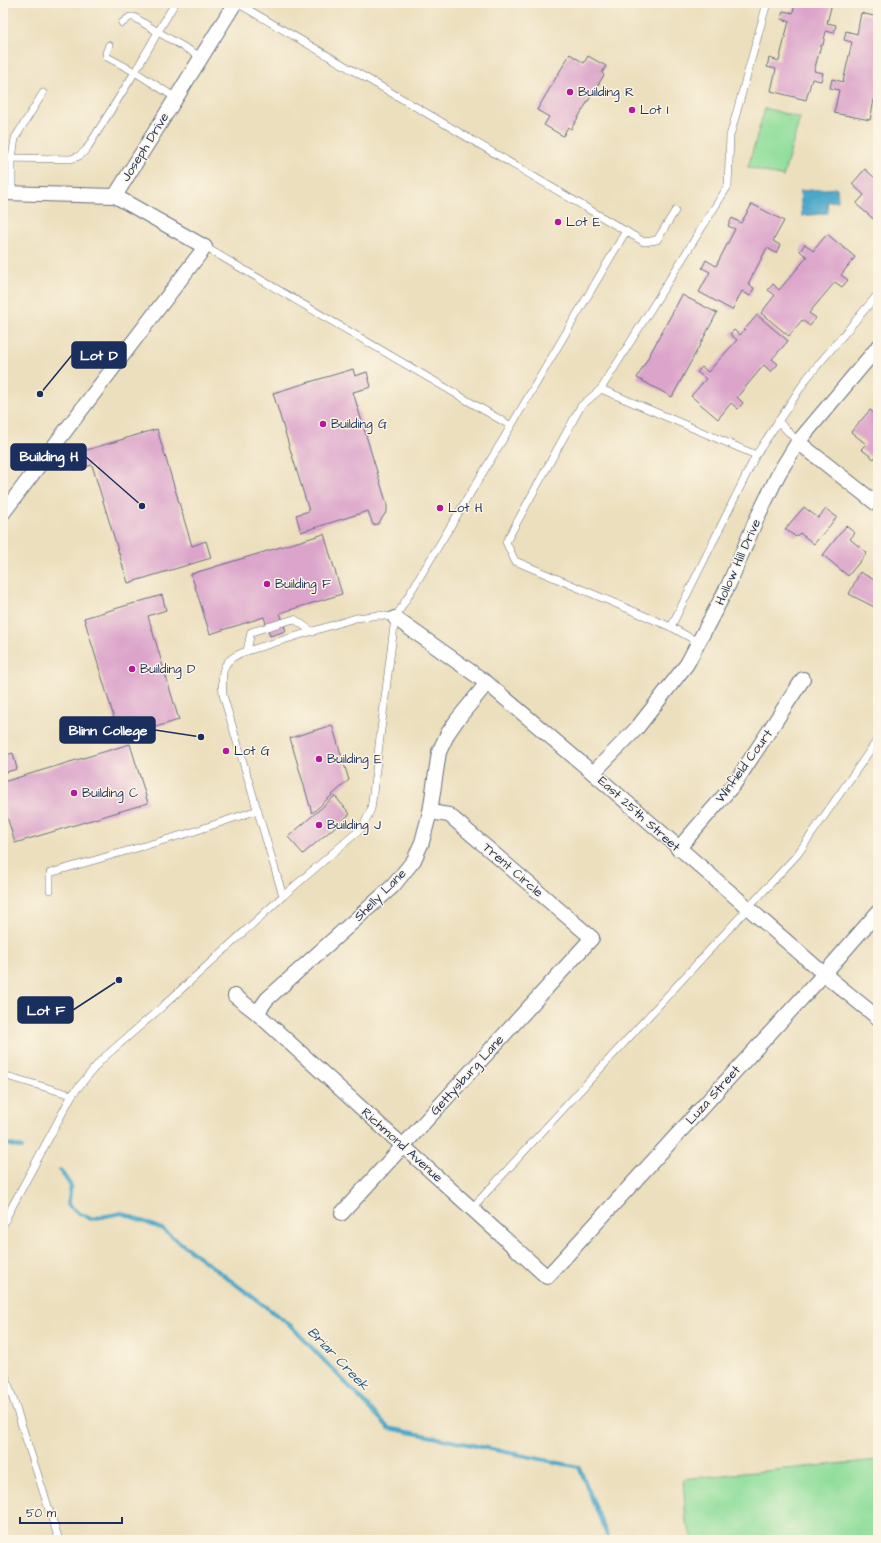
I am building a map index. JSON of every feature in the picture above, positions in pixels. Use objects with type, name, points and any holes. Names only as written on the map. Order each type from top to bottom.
[{"type":"street","name":"Joseph Drive","points":[[8,193],[115,196],[236,3]]},
{"type":"street","points":[[3,513],[205,247],[115,196]]},
{"type":"street","name":"Hollow Hill Drive","points":[[593,773],[637,728],[687,664],[712,619],[729,584],[756,520],[798,442],[878,347]]},
{"type":"street","points":[[798,442],[878,505]]},
{"type":"street","name":"East 25th Street","points":[[395,618],[487,683],[593,773],[678,849],[824,974],[878,1018]]},
{"type":"street","name":"Winfield Court","points":[[678,849],[735,783],[803,679]]},
{"type":"street","name":"Shelly Lane","points":[[257,1013],[267,999],[392,886],[414,860],[422,842],[430,812],[440,752],[448,733],[487,683]]},
{"type":"street","name":"Trent Circle","points":[[430,812],[449,815],[592,938]]},
{"type":"street","name":"Luza Street","points":[[547,1277],[824,974],[878,912]]},
{"type":"street","name":"Gettysburg Lane","points":[[342,1213],[592,938]]},
{"type":"street","name":"Richmond Avenue","points":[[235,996],[257,1013],[547,1277]]},
{"type":"lane","points":[[3,158],[71,159],[79,156],[86,150],[135,72],[174,3]]},
{"type":"lane","points":[[236,3],[644,242],[657,240],[676,211]]},
{"type":"lane","points":[[698,642],[671,627],[516,561],[506,542],[581,406],[601,389],[728,186],[730,136],[767,3]]},
{"type":"lane","points":[[122,23],[130,17],[134,17],[202,57]]},
{"type":"lane","points":[[109,45],[106,53],[107,57],[135,72],[176,98]]},
{"type":"lane","points":[[8,193],[14,138],[43,93]]},
{"type":"lane","points":[[3,1225],[6,1216],[72,1095],[101,1060],[226,949],[283,896],[363,828],[371,808],[395,618],[626,231]]},
{"type":"lane","points":[[205,247],[511,426]]},
{"type":"lane","points":[[671,627],[756,455],[807,378],[878,294]]},
{"type":"lane","points":[[601,389],[756,455]]},
{"type":"lane","points":[[778,422],[798,442]]},
{"type":"lane","points":[[283,896],[223,695],[223,670],[228,661],[240,653],[356,618],[380,615],[395,618]]},
{"type":"lane","points":[[247,651],[251,632],[294,619],[313,632]]},
{"type":"lane","points":[[472,1208],[797,855],[878,739]]},
{"type":"lane","points":[[50,890],[50,873],[189,833],[258,810]]},
{"type":"lane","points":[[3,1075],[72,1095]]},
{"type":"lane","points":[[3,1368],[60,1540]]},
{"type":"green space","points":[[765,108],[800,118],[783,177],[748,167]]},
{"type":"green space","points":[[878,1460],[878,1540],[694,1540],[686,1522],[683,1479]]},
{"type":"water","points":[[837,188],[838,201],[827,202],[828,213],[802,216],[800,191]]},
{"type":"building","points":[[795,3],[832,3],[827,23],[836,25],[834,33],[826,31],[814,71],[823,73],[821,81],[812,79],[806,100],[771,91],[776,69],[767,67],[769,58],[779,61],[789,21],[781,19],[783,11],[793,13]]},
{"type":"building","points":[[861,13],[878,17],[878,101],[874,100],[870,120],[834,113],[839,90],[830,88],[832,79],[843,82],[852,42],[844,40],[846,31],[857,34]]},
{"type":"building","name":"Building R","points":[[570,54],[584,63],[588,56],[606,66],[602,73],[604,75],[571,129],[568,127],[563,136],[544,125],[549,117],[537,110]]},
{"type":"building","points":[[865,169],[877,180],[878,178],[878,223],[856,204],[864,195],[852,184]]},
{"type":"building","points":[[752,204],[784,221],[773,241],[780,245],[776,253],[767,248],[748,284],[754,288],[750,296],[742,291],[732,310],[699,292],[710,272],[702,268],[706,260],[716,266],[735,229],[728,226],[732,218],[741,223]]},
{"type":"building","points":[[827,234],[855,257],[841,275],[848,280],[842,287],[835,282],[809,313],[816,318],[810,326],[802,320],[789,336],[761,313],[775,295],[768,290],[773,284],[779,290],[807,257],[800,251],[805,244],[813,251]]},
{"type":"building","points":[[682,295],[717,313],[672,397],[637,378]]},
{"type":"building","points":[[757,315],[788,341],[772,359],[778,364],[771,372],[764,365],[737,397],[743,403],[738,409],[731,403],[718,419],[691,396],[706,379],[697,372],[702,367],[708,372],[737,340],[730,334],[734,330],[740,335]]},
{"type":"building","name":"Building G","points":[[353,369],[355,376],[367,372],[371,387],[353,392],[387,505],[387,511],[378,524],[373,525],[368,511],[301,532],[296,515],[309,511],[273,393]]},
{"type":"building","points":[[870,410],[878,417],[878,454],[874,459],[861,449],[866,444],[851,432]]},
{"type":"building","points":[[157,429],[192,546],[206,541],[211,558],[128,583],[92,465],[75,470],[70,455]]},
{"type":"building","points":[[804,507],[818,518],[826,509],[837,517],[814,544],[800,533],[796,537],[785,529]]},
{"type":"building","points":[[846,526],[855,533],[850,539],[867,553],[848,576],[823,555]]},
{"type":"building","name":"Building F","points":[[324,534],[342,594],[280,613],[286,631],[270,636],[264,617],[210,634],[191,574]]},
{"type":"building","points":[[860,572],[878,582],[878,609],[849,594]]},
{"type":"building","name":"Building D","points":[[162,595],[166,610],[148,616],[179,720],[106,742],[101,725],[115,721],[84,618]]},
{"type":"building","name":"Building E","points":[[332,725],[349,780],[312,813],[290,738]]},
{"type":"building","name":"Building C","points":[[130,744],[148,803],[15,843],[3,803],[3,782]]},
{"type":"building","points":[[13,753],[17,769],[3,773],[3,756]]},
{"type":"building","name":"Building J","points":[[335,796],[350,814],[303,854],[288,837]]},
{"type":"waterway","name":"Briar Creek","points":[[3,1143],[22,1148]]},
{"type":"waterway","name":"Briar Creek","points":[[60,1170],[71,1186],[68,1205],[91,1219],[122,1213],[162,1229],[290,1325],[389,1428],[579,1467],[609,1540]]},
{"type":"place","name":"Building R","points":[[570,92]]},
{"type":"place","name":"Lot I","points":[[632,110]]},
{"type":"place","name":"Lot E","points":[[558,222]]},
{"type":"place","name":"Lot D","points":[[40,394]]},
{"type":"place","name":"Building G","points":[[323,424]]},
{"type":"place","name":"Building H","points":[[142,506]]},
{"type":"place","name":"Lot H","points":[[440,508]]},
{"type":"place","name":"Building F","points":[[267,584]]},
{"type":"place","name":"Building D","points":[[132,669]]},
{"type":"place","name":"Blinn College","points":[[201,737]]},
{"type":"place","name":"Lot G","points":[[226,751]]},
{"type":"place","name":"Building E","points":[[319,759]]},
{"type":"place","name":"Building C","points":[[74,793]]},
{"type":"place","name":"Building J","points":[[319,825]]},
{"type":"place","name":"Lot F","points":[[119,980]]}]
